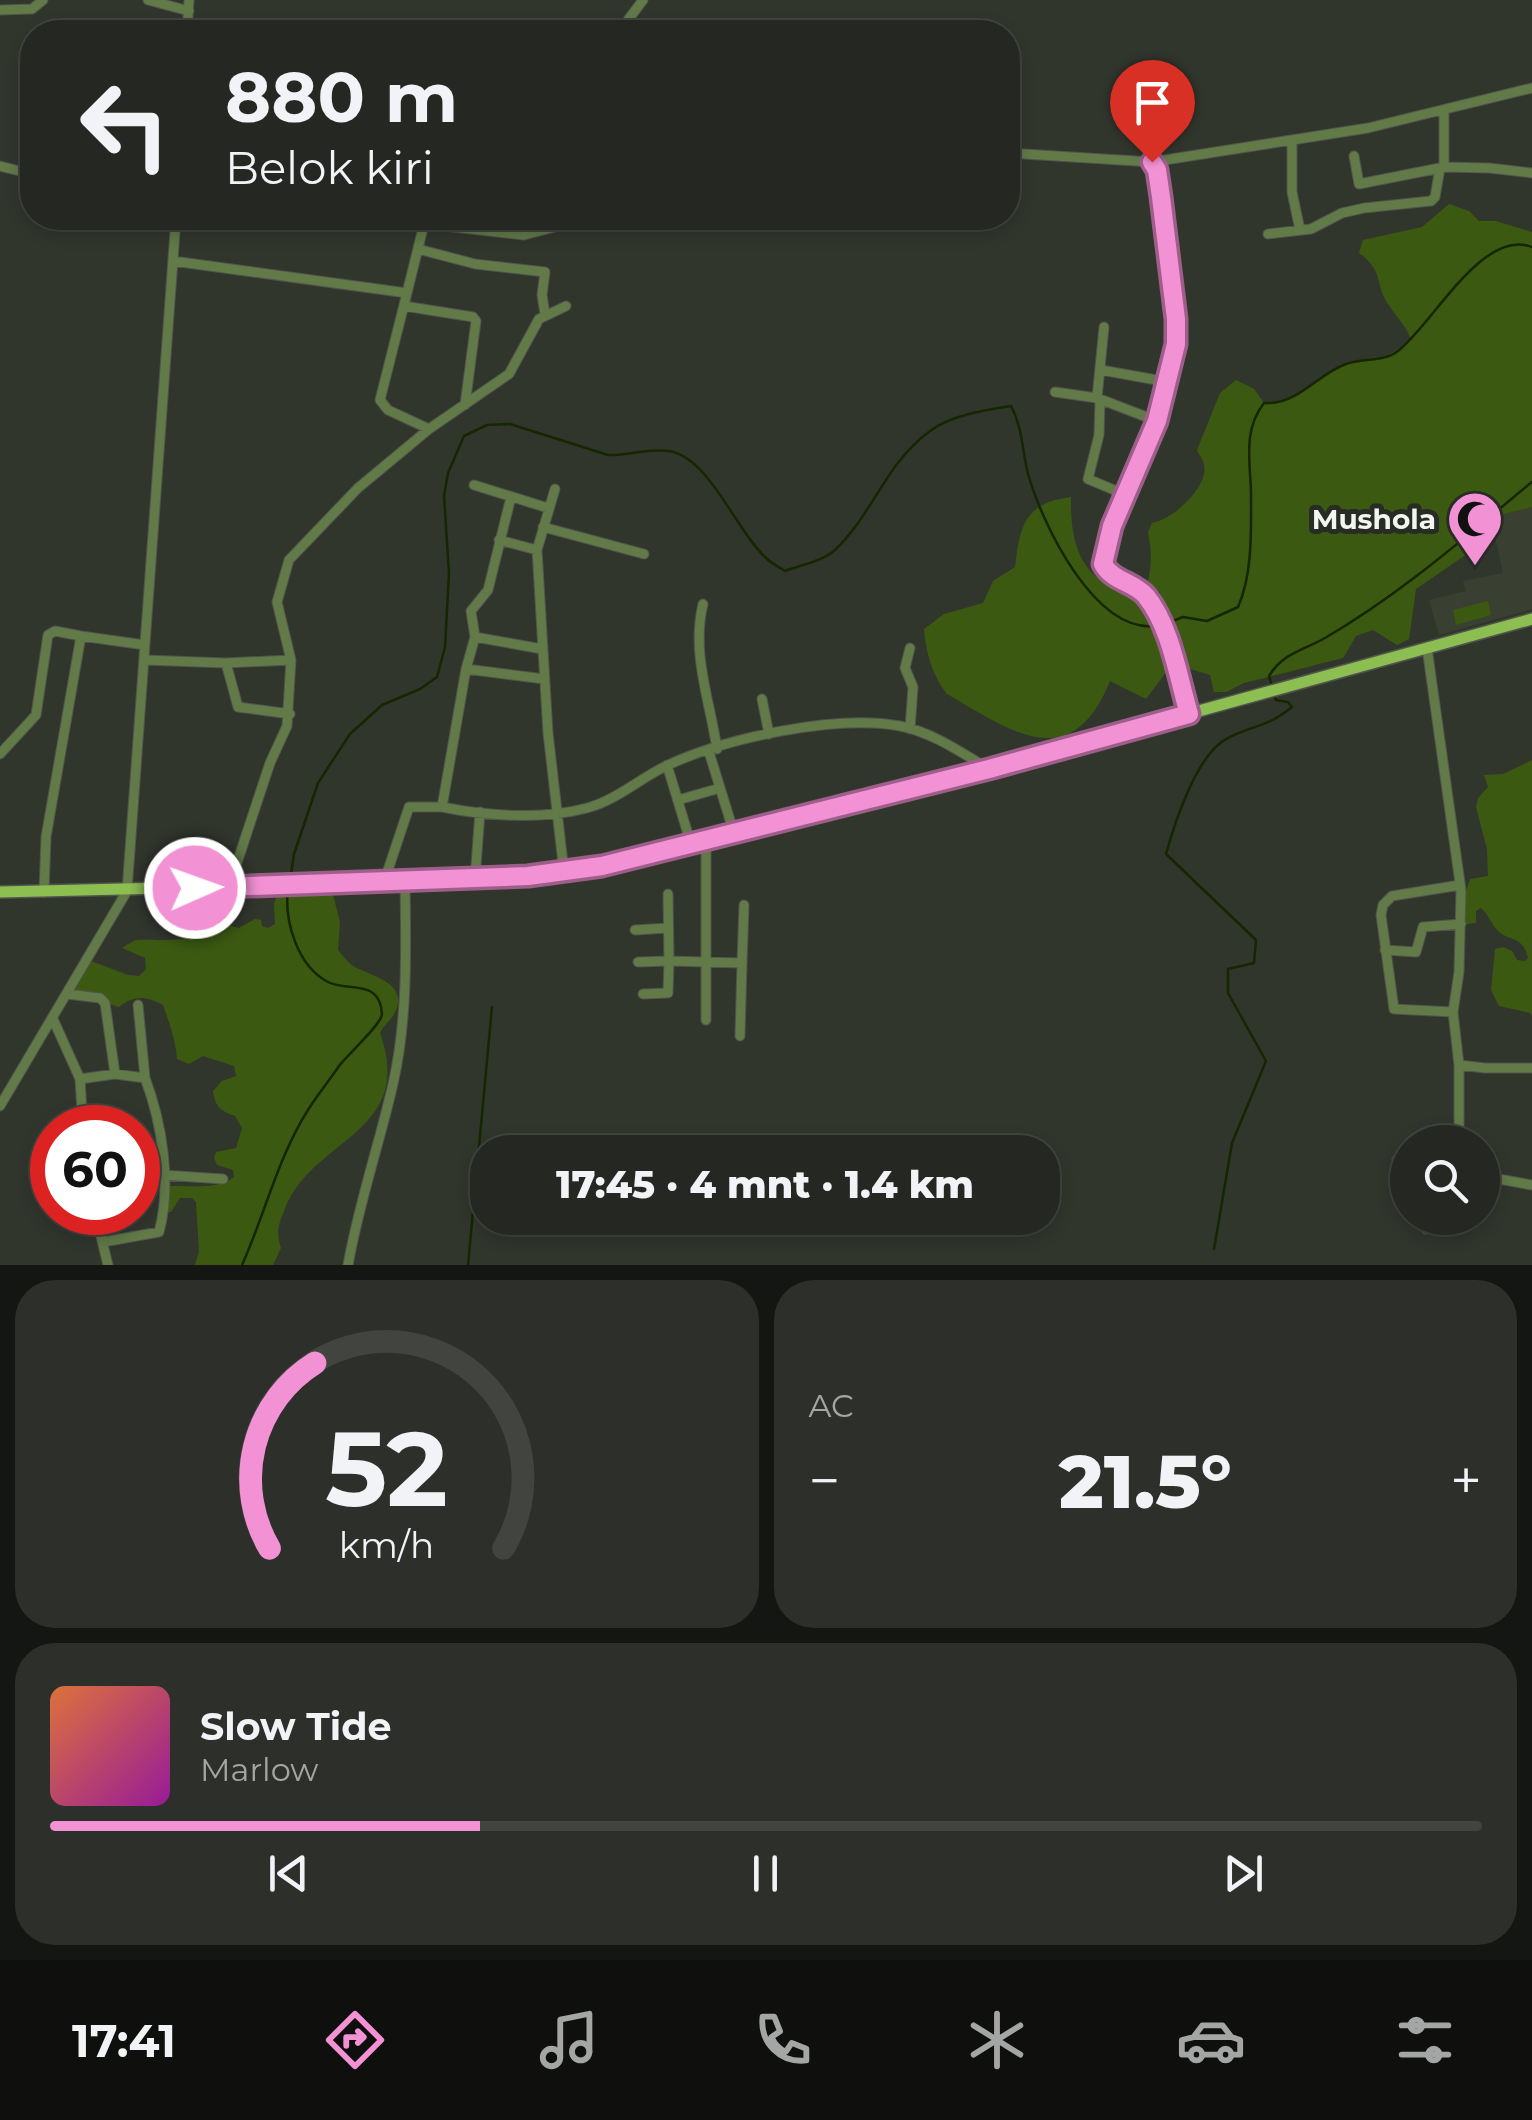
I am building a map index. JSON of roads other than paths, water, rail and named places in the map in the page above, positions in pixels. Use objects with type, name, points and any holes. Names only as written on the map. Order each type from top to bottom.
[{"type":"main road","points":[[0,892],[405,882],[564,872],[989,769],[1532,619]]},
{"type":"street","points":[[0,10],[36,8],[43,0]]},
{"type":"street","points":[[148,0],[189,6]]},
{"type":"street","points":[[1020,154],[1152,162],[1368,128],[1532,88]]},
{"type":"street","points":[[1268,234],[1320,226],[1342,213],[1436,197],[1442,167],[1444,110]]},
{"type":"street","points":[[1292,141],[1292,192],[1300,230]]},
{"type":"street","points":[[1354,156],[1359,184],[1442,167],[1532,173]]},
{"type":"street","points":[[1152,162],[1158,174],[1176,344],[1157,421],[1112,526],[1103,564],[1108,572],[1144,595],[1159,618],[1189,714]]},
{"type":"street","points":[[0,1106],[127,891],[175,230]]},
{"type":"street","points":[[425,230],[380,400],[388,410],[430,429]]},
{"type":"street","points":[[480,230],[524,235],[543,230]]},
{"type":"street","points":[[418,249],[475,264],[544,272],[545,314]]},
{"type":"street","points":[[173,261],[407,292]]},
{"type":"street","points":[[404,306],[476,320],[465,405]]},
{"type":"street","points":[[228,887],[290,714],[291,660],[277,602],[289,560],[358,488],[430,429],[509,374],[545,314],[566,306]]},
{"type":"street","points":[[1104,327],[1099,435],[1088,479],[1126,494]]},
{"type":"street","points":[[1101,370],[1168,382]]},
{"type":"street","points":[[1055,392],[1099,400],[1157,421]]},
{"type":"street","points":[[474,485],[548,508]]},
{"type":"street","points":[[555,489],[537,550],[544,679],[564,872]]},
{"type":"street","points":[[442,807],[466,669],[476,637],[471,610],[487,592],[511,496]]},
{"type":"street","points":[[544,527],[644,554]]},
{"type":"street","points":[[499,540],[537,550]]},
{"type":"street","points":[[703,604],[698,630],[699,658],[720,788],[734,833]]},
{"type":"street","points":[[0,754],[36,715],[48,635],[54,631],[145,645]]},
{"type":"street","points":[[44,892],[46,837],[81,636]]},
{"type":"street","points":[[476,637],[542,650]]},
{"type":"street","points":[[910,648],[905,668],[913,687],[910,729]]},
{"type":"street","points":[[1426,648],[1460,885],[1460,972],[1453,1012],[1459,1125]]},
{"type":"street","points":[[144,660],[291,660]]},
{"type":"street","points":[[226,663],[238,707],[290,714]]},
{"type":"street","points":[[466,669],[544,679]]},
{"type":"street","points":[[762,699],[770,734]]},
{"type":"street","points":[[384,882],[409,807],[556,813],[590,808],[667,766],[770,734],[829,722],[910,729],[944,742],[989,769]]},
{"type":"street","points":[[667,766],[690,844]]},
{"type":"street","points":[[678,800],[720,788]]},
{"type":"street","points":[[475,878],[480,812]]},
{"type":"street","points":[[706,840],[706,1020]]},
{"type":"street","points":[[348,1265],[396,1063],[404,992],[405,882]]},
{"type":"street","points":[[1453,1012],[1394,1008],[1381,916],[1386,900],[1460,885]]},
{"type":"street","points":[[643,994],[668,993],[668,894]]},
{"type":"street","points":[[740,1036],[744,905]]},
{"type":"street","points":[[1385,950],[1416,952],[1423,927],[1461,924]]},
{"type":"street","points":[[635,930],[668,928]]},
{"type":"street","points":[[638,962],[742,963]]},
{"type":"street","points":[[67,994],[100,998],[105,1003],[115,1074]]},
{"type":"street","points":[[103,1242],[159,1232],[163,1175],[156,1108],[144,1078],[138,1005]]},
{"type":"street","points":[[52,1019],[70,1050],[80,1079],[82,1105]]},
{"type":"street","points":[[1458,1065],[1532,1068]]},
{"type":"street","points":[[80,1079],[115,1074],[144,1078]]},
{"type":"street","points":[[163,1175],[223,1180]]},
{"type":"street","points":[[1500,1179],[1532,1184]]},
{"type":"street","points":[[101,1235],[108,1265]]},
{"type":"waterway","points":[[1165,624],[1183,617],[1207,621],[1238,607],[1250,551],[1250,435],[1264,403],[1287,399],[1346,364],[1398,351],[1477,264],[1495,251],[1513,245],[1532,247]]},
{"type":"waterway","points":[[290,881],[294,854],[318,783],[350,734],[382,705],[437,677],[445,647],[449,573],[444,496],[448,473],[464,436],[487,425],[510,424],[608,455],[660,450],[683,456],[710,481],[755,546],[785,571],[835,550],[860,521],[902,458],[938,425],[1011,406],[1035,495],[1074,571],[1112,613],[1134,624],[1157,626]]},
{"type":"waterway","points":[[1272,686],[1269,676],[1280,662],[1380,603],[1532,482]]},
{"type":"waterway","points":[[1214,1249],[1232,1143],[1266,1061],[1228,993],[1228,969],[1254,963],[1256,940],[1166,854],[1189,790],[1206,758],[1228,738],[1292,707],[1276,700],[1274,694]]},
{"type":"waterway","points":[[242,1265],[297,1128],[339,1066],[382,1014],[380,1003],[369,991],[328,982],[308,965],[291,928],[288,889]]},
{"type":"waterway","points":[[468,1265],[492,1007]]},
{"type":"place","name":"Mushola","points":[[1475,568]]}]
